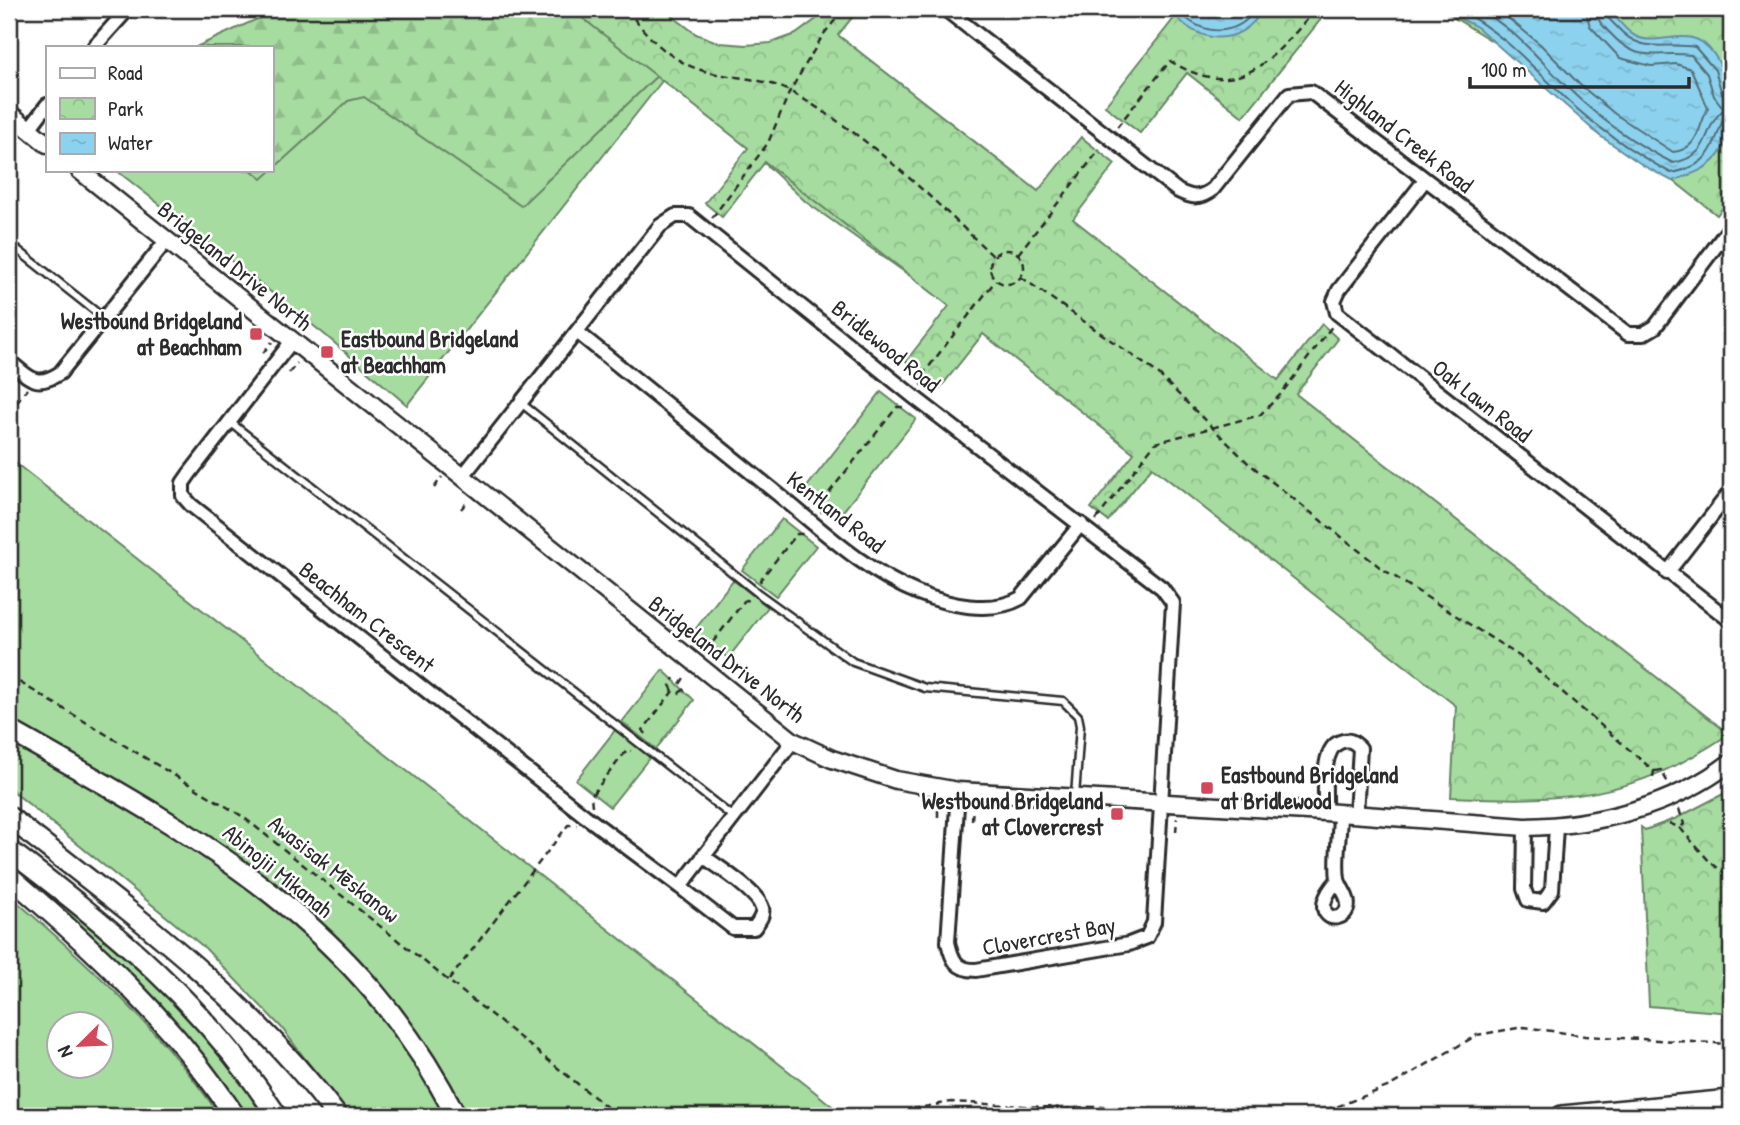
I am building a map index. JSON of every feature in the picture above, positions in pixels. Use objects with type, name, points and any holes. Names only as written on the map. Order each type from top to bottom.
[{"type":"main road","name":"Abinojii Mikanah","points":[[9,730],[183,829],[281,899],[338,953],[389,1012],[414,1046],[456,1116]]},
{"type":"main road","points":[[9,817],[214,981],[278,1045],[337,1116]]},
{"type":"main road","points":[[9,850],[125,942],[189,1001],[222,1039],[277,1116]]},
{"type":"main road","points":[[9,876],[120,975],[173,1033],[235,1116]]},
{"type":"main road","points":[[1562,1116],[1731,1100]]},
{"type":"street","points":[[95,46],[128,9]]},
{"type":"street","name":"Highland Creek Road","points":[[945,9],[1178,191],[1192,198],[1205,195],[1289,94],[1311,92],[1628,334],[1643,334],[1655,327],[1731,226]]},
{"type":"street","points":[[29,129],[46,106]]},
{"type":"street","points":[[9,113],[46,143]]},
{"type":"street","name":"Bridgeland Drive North","points":[[82,172],[793,741],[832,759],[896,780],[958,791],[1340,813],[1525,827],[1556,827],[1628,812],[1661,801],[1731,762]]},
{"type":"street","name":"Oak Lawn Road","points":[[1425,180],[1339,290],[1334,301],[1337,313],[1731,621]]},
{"type":"street","name":"Bridlewood Road","points":[[462,477],[660,226],[676,216],[690,216],[914,397],[1162,588],[1173,603],[1162,803]]},
{"type":"street","points":[[9,361],[34,381],[47,382],[60,373],[167,240]]},
{"type":"street","name":"Kentland Road","points":[[577,332],[871,567],[916,592],[979,607],[1012,603],[1021,598],[1085,527]]},
{"type":"street","name":"Beachham Crescent","points":[[292,341],[183,483],[183,496],[584,816],[733,928],[754,928],[763,909],[756,897],[703,856]]},
{"type":"street","points":[[1667,573],[1731,491]]},
{"type":"street","points":[[680,887],[793,741]]},
{"type":"street","points":[[1338,880],[1340,813],[1328,752],[1336,743],[1354,741],[1360,748],[1340,813]]},
{"type":"street","name":"Clovercrest Bay","points":[[958,791],[948,942],[955,964],[964,970],[1129,944],[1147,937],[1154,922],[1162,803]]},
{"type":"street","points":[[1525,827],[1524,889],[1528,900],[1535,903],[1543,902],[1552,890],[1556,827]]},
{"type":"lane","points":[[9,243],[105,318]]},
{"type":"lane","points":[[521,403],[759,594],[834,650],[885,676],[954,693],[1063,701],[1078,716],[1080,726],[1075,799]]},
{"type":"lane","points":[[230,422],[733,817]]},
{"type":"path","points":[[627,9],[648,36],[671,57],[704,71],[758,79],[790,91],[863,140],[919,186],[993,256]]},
{"type":"path","points":[[704,228],[768,143],[790,91],[823,35],[844,9]]},
{"type":"path","points":[[1018,254],[1170,61],[1190,74],[1208,79],[1228,80],[1249,74],[1266,64],[1317,9]]},
{"type":"path","points":[[1671,9],[1679,9]]},
{"type":"path","points":[[1008,250],[1018,254],[1024,262],[1021,276],[1012,284],[996,281],[990,271],[993,256],[1008,250]]},
{"type":"path","points":[[1021,276],[1157,372],[1247,462],[1381,568],[1524,659],[1654,771],[1652,782]]},
{"type":"path","points":[[680,684],[745,600],[751,601],[759,594],[763,585],[760,580],[797,534],[807,533],[815,524],[822,514],[820,505],[897,407],[904,407],[914,397],[922,386],[920,377],[996,281]]},
{"type":"path","points":[[1085,527],[1155,443],[1260,415],[1281,394],[1333,325]]},
{"type":"path","points":[[9,412],[34,381]]},
{"type":"path","name":"Awasisak Mēskanow","points":[[9,676],[243,816],[618,1116]]},
{"type":"path","points":[[674,678],[670,685],[673,691],[679,693],[684,689]]},
{"type":"path","points":[[449,980],[568,825],[574,827],[584,816],[594,801],[591,796],[627,750],[632,751],[641,744],[646,735],[643,730],[673,691]]},
{"type":"path","points":[[1669,823],[1681,828],[1710,862],[1731,878]]},
{"type":"path","points":[[1290,1116],[1336,1107],[1390,1086],[1477,1035],[1524,1027],[1585,1036],[1731,1044]]},
{"type":"path","points":[[877,1116],[951,1102],[1140,1110],[1184,1116]]},
{"type":"path","points":[[1041,1116],[1059,1108]]},
{"type":"green space","points":[[279,9],[658,9],[937,295],[806,202],[664,69],[521,206],[364,97],[348,101],[273,169],[273,46],[198,46]]},
{"type":"green space","points":[[289,9],[571,9],[662,81],[407,405],[324,334],[119,172],[273,172],[271,46]]},
{"type":"green space","points":[[571,9],[663,9],[696,34],[720,43],[746,45],[771,43],[796,34],[830,9],[859,9],[838,35],[1038,191],[1081,137],[1115,164],[1073,219],[1278,380],[1322,324],[1338,339],[1296,394],[1729,734],[1694,756],[1661,772],[1596,792],[1528,799],[1451,797],[1456,706],[1152,467],[1108,521],[1091,508],[1134,453],[983,334],[940,388],[906,361],[949,306],[765,162],[722,217],[705,203],[748,148]]},
{"type":"green space","points":[[1177,9],[1329,9],[1243,117],[1187,73],[1140,133],[1105,106],[1179,12]]},
{"type":"green space","points":[[1440,9],[1731,9],[1731,197],[1717,215],[1655,166],[1600,136],[1513,54]]},
{"type":"green space","points":[[253,172],[270,172],[262,179]]},
{"type":"green space","points":[[881,392],[916,419],[840,515],[806,488]]},
{"type":"green space","points":[[9,458],[844,1116],[348,1116],[281,1027],[205,948],[9,788]]},
{"type":"green space","points":[[782,519],[816,546],[776,596],[742,570]]},
{"type":"green space","points":[[733,580],[768,607],[728,658],[694,631]]},
{"type":"green space","points":[[663,670],[694,700],[656,749],[622,722]]},
{"type":"green space","points":[[616,729],[650,757],[610,807],[576,780]]},
{"type":"green space","points":[[1731,790],[1731,1013],[1649,1006],[1641,827],[1645,830],[1677,818]]},
{"type":"green space","points":[[51,894],[81,914],[204,1029],[267,1116],[246,1116],[178,1028],[102,948],[48,898]]},
{"type":"green space","points":[[9,895],[67,946],[148,1026],[174,1055],[220,1116],[9,1116]]},
{"type":"water","points":[[1170,9],[1263,9],[1242,31],[1218,38],[1192,30]]},
{"type":"water","points":[[1442,9],[1609,9],[1628,31],[1642,39],[1682,37],[1698,40],[1709,48],[1725,77],[1730,112],[1725,144],[1718,156],[1708,165],[1672,181],[1644,166],[1599,135],[1477,27]]},
{"type":"place","name":"Westbound Bridgeland at Beachham","points":[[256,334]]},
{"type":"place","name":"Eastbound Bridgeland at Beachham","points":[[327,352]]},
{"type":"place","name":"Eastbound Bridgeland at Bridlewood","points":[[1207,788]]},
{"type":"place","name":"Westbound Bridgeland at Clovercrest","points":[[1117,814]]}]
